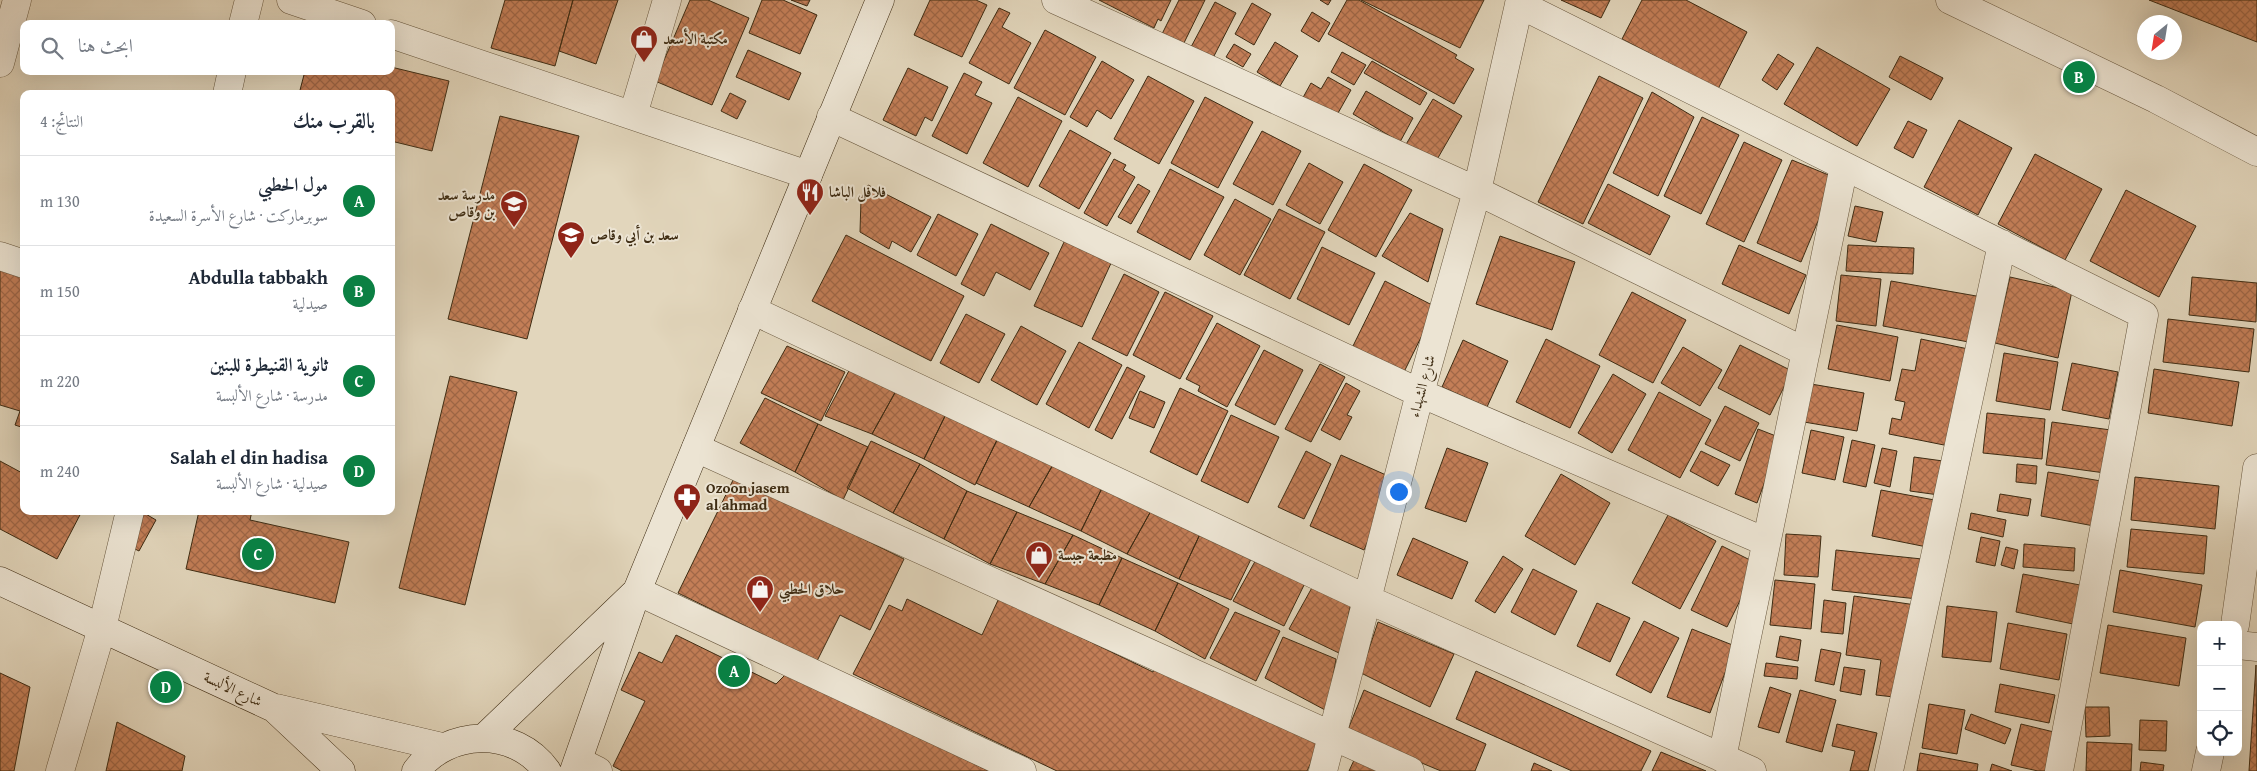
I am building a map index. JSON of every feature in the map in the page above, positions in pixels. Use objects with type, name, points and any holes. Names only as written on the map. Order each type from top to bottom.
[{"type":"street","points":[[0,63],[17,0]]},
{"type":"street","points":[[244,20],[249,0]]},
{"type":"street","points":[[291,0],[350,20]]},
{"type":"street","points":[[633,115],[667,0]]},
{"type":"street","points":[[583,768],[637,591],[880,0]]},
{"type":"street","points":[[1056,0],[1477,191],[1806,352]]},
{"type":"street","points":[[1950,0],[2156,99],[2257,152]]},
{"type":"street","points":[[1520,2],[2144,315],[2059,771]]},
{"type":"street","name":"شارع الشهداء","points":[[1323,771],[1420,393],[1477,191],[1520,2]]},
{"type":"street","points":[[395,35],[808,175]]},
{"type":"street","points":[[228,90],[231,75]]},
{"type":"street","points":[[831,117],[1420,393],[1766,542]]},
{"type":"street","points":[[1722,758],[1844,166]]},
{"type":"street","points":[[1889,771],[2002,244]]},
{"type":"street","points":[[0,256],[20,263]]},
{"type":"street","points":[[752,310],[1367,599],[1752,771]]},
{"type":"street","points":[[696,448],[1410,771]]},
{"type":"street","points":[[2236,621],[2257,468]]},
{"type":"street","points":[[60,771],[102,628],[129,515]]},
{"type":"street","name":"شارع الألبسة","points":[[0,580],[274,708],[341,771]]},
{"type":"street","points":[[484,738],[637,591]]},
{"type":"street","points":[[637,591],[1022,771]]},
{"type":"street","points":[[2242,645],[2257,647]]},
{"type":"street","points":[[274,708],[442,747]]},
{"type":"street","points":[[416,771],[423,761],[442,747],[462,739],[484,738],[505,741],[525,750],[546,771]]},
{"type":"street","points":[[2206,771],[2209,756]]},
{"type":"building","points":[[505,0],[573,0],[555,66],[491,48]]},
{"type":"building","points":[[573,0],[618,0],[596,64],[559,51]]},
{"type":"building","points":[[690,0],[708,0],[749,18],[712,105],[655,81]]},
{"type":"building","points":[[762,0],[783,0],[817,15],[800,54],[749,33]]},
{"type":"building","points":[[791,0],[810,0],[807,6]]},
{"type":"building","points":[[930,0],[976,0],[987,5],[962,57],[914,35]]},
{"type":"building","points":[[1099,0],[1171,0],[1161,21],[1158,19],[1154,28]]},
{"type":"building","points":[[1179,0],[1205,0],[1182,47],[1161,36]]},
{"type":"building","points":[[1320,0],[1331,0],[1328,5]]},
{"type":"building","points":[[1347,0],[1359,0],[1457,55],[1455,58],[1474,69],[1454,104],[1328,34]]},
{"type":"building","points":[[1361,0],[1484,0],[1460,48]]},
{"type":"building","points":[[1561,0],[1610,0],[1601,18]]},
{"type":"building","points":[[1642,0],[1686,0],[1747,32],[1718,89],[1622,39]]},
{"type":"building","points":[[2149,0],[2257,0],[2257,42]]},
{"type":"building","points":[[1215,2],[1236,13],[1213,58],[1191,47]]},
{"type":"building","points":[[1252,3],[1271,14],[1254,45],[1235,34]]},
{"type":"building","points":[[999,8],[1010,13],[1002,27],[1031,43],[1009,84],[969,63]]},
{"type":"building","points":[[1312,12],[1330,23],[1319,42],[1301,31]]},
{"type":"building","points":[[1045,30],[1096,57],[1065,115],[1014,88]]},
{"type":"building","points":[[1275,42],[1298,56],[1280,86],[1257,72]]},
{"type":"building","points":[[1234,44],[1251,54],[1243,67],[1226,57]]},
{"type":"building","points":[[1817,47],[1890,89],[1857,146],[1784,104]]},
{"type":"building","points":[[748,50],[801,73],[789,100],[736,77]]},
{"type":"building","points":[[1342,52],[1366,65],[1354,85],[1331,72]]},
{"type":"building","points":[[1778,54],[1794,64],[1777,90],[1762,80]]},
{"type":"building","points":[[1900,56],[1943,78],[1931,100],[1889,77]]},
{"type":"building","points":[[1102,61],[1134,80],[1111,119],[1097,110],[1087,127],[1070,117]]},
{"type":"building","points":[[1372,61],[1427,93],[1420,105],[1364,73]]},
{"type":"building","points":[[395,68],[449,81],[432,151],[395,142],[395,90],[300,90],[304,75],[395,75]]},
{"type":"building","points":[[908,68],[948,87],[932,121],[925,117],[916,136],[883,120]]},
{"type":"building","points":[[964,73],[982,82],[975,95],[992,103],[967,154],[932,136]]},
{"type":"building","points":[[1148,76],[1194,101],[1159,164],[1114,139]]},
{"type":"building","points":[[1599,76],[1643,98],[1583,224],[1538,202]]},
{"type":"building","points":[[1328,77],[1351,90],[1333,122],[1300,103],[1311,83],[1321,89]]},
{"type":"building","points":[[1366,91],[1413,118],[1400,142],[1353,114]]},
{"type":"building","points":[[1652,92],[1694,117],[1658,196],[1613,173]]},
{"type":"building","points":[[730,93],[746,101],[737,119],[721,111]]},
{"type":"building","points":[[1018,97],[1062,121],[1028,187],[983,163]]},
{"type":"building","points":[[1205,97],[1253,122],[1218,188],[1171,163]]},
{"type":"building","points":[[1433,99],[1462,116],[1435,163],[1405,146]]},
{"type":"building","name":"مدرسة سعد بن وقاص","points":[[500,116],[579,136],[527,339],[448,319]]},
{"type":"building","points":[[1702,117],[1739,135],[1701,214],[1664,196]]},
{"type":"building","points":[[1959,120],[2012,148],[1978,215],[1924,187]]},
{"type":"building","points":[[1908,121],[1927,130],[1913,158],[1894,148]]},
{"type":"building","points":[[1070,130],[1111,153],[1079,209],[1039,186]]},
{"type":"building","points":[[1262,131],[1301,151],[1273,205],[1233,184]]},
{"type":"building","points":[[1744,142],[1782,160],[1744,242],[1706,224]]},
{"type":"building","points":[[2035,154],[2102,189],[2065,260],[1998,224]]},
{"type":"building","points":[[1114,159],[1126,165],[1123,170],[1135,177],[1107,226],[1084,213]]},
{"type":"building","points":[[1792,160],[1836,178],[1801,262],[1757,243]]},
{"type":"building","points":[[1309,163],[1343,182],[1320,224],[1286,205]]},
{"type":"building","points":[[1364,164],[1412,190],[1376,257],[1328,230]]},
{"type":"building","points":[[1170,169],[1224,197],[1190,260],[1137,232]]},
{"type":"building","points":[[1138,184],[1150,191],[1131,224],[1118,217]]},
{"type":"building","points":[[1608,184],[1670,216],[1650,255],[1588,223]]},
{"type":"building","points":[[868,185],[931,217],[911,252],[892,241],[889,249],[860,232],[861,199]]},
{"type":"building","points":[[2126,190],[2196,226],[2159,297],[2090,261]]},
{"type":"building","points":[[1235,199],[1271,219],[1240,275],[1204,255]]},
{"type":"building","points":[[1855,206],[1883,212],[1876,242],[1848,236]]},
{"type":"building","points":[[1279,209],[1325,232],[1290,299],[1244,275]]},
{"type":"building","points":[[1410,213],[1443,229],[1428,282],[1382,256]]},
{"type":"building","points":[[938,214],[978,234],[956,276],[917,255]]},
{"type":"building","points":[[991,224],[1049,253],[1030,290],[996,272],[984,296],[961,284]]},
{"type":"building","points":[[846,235],[964,296],[931,361],[812,301]]},
{"type":"building","points":[[1500,236],[1575,262],[1552,330],[1476,304]]},
{"type":"building","points":[[1065,240],[1112,261],[1082,327],[1034,306]]},
{"type":"building","points":[[1739,245],[1806,275],[1789,314],[1722,284]]},
{"type":"building","points":[[1848,245],[1914,248],[1913,274],[1846,271]]},
{"type":"building","points":[[1322,247],[1375,273],[1349,325],[1297,299]]},
{"type":"building","points":[[0,269],[20,275],[20,411],[0,405]]},
{"type":"building","points":[[1124,274],[1159,292],[1127,356],[1092,339]]},
{"type":"building","points":[[1841,275],[1881,279],[1876,326],[1836,321]]},
{"type":"building","points":[[2010,277],[2072,291],[2058,358],[1995,343]]},
{"type":"building","points":[[2192,277],[2257,283],[2256,322],[2189,315]]},
{"type":"building","points":[[1385,281],[1436,307],[1403,374],[1352,348]]},
{"type":"building","points":[[1891,281],[1982,297],[1974,343],[1883,326]]},
{"type":"building","points":[[1165,292],[1213,316],[1180,379],[1133,355]]},
{"type":"building","points":[[1632,292],[1686,320],[1653,383],[1599,355]]},
{"type":"building","points":[[966,314],[1005,334],[979,383],[940,363]]},
{"type":"building","points":[[2168,319],[2254,329],[2249,372],[2163,362]]},
{"type":"building","points":[[1217,323],[1260,346],[1227,407],[1198,391],[1200,386],[1186,379]]},
{"type":"building","points":[[1837,325],[1898,337],[1890,381],[1828,369]]},
{"type":"building","points":[[1021,326],[1066,351],[1037,405],[991,380]]},
{"type":"building","points":[[1546,339],[1600,366],[1570,428],[1516,402]]},
{"type":"building","points":[[1921,339],[1973,350],[1954,447],[1889,434],[1892,418],[1901,420],[1905,402],[1895,400],[1902,369],[1915,371]]},
{"type":"building","points":[[1463,340],[1508,361],[1487,407],[1442,387]]},
{"type":"building","points":[[1079,342],[1122,365],[1089,428],[1046,404]]},
{"type":"building","points":[[1740,345],[1792,371],[1770,415],[1718,388]]},
{"type":"building","points":[[787,346],[845,372],[821,421],[761,393]]},
{"type":"building","points":[[1683,347],[1722,370],[1700,406],[1661,383]]},
{"type":"building","points":[[1264,350],[1303,370],[1275,425],[1235,405]]},
{"type":"building","points":[[2004,353],[2058,362],[2050,410],[1996,401]]},
{"type":"building","points":[[2072,363],[2118,372],[2109,419],[2062,410]]},
{"type":"building","points":[[1320,364],[1345,377],[1311,442],[1285,429]]},
{"type":"building","points":[[852,365],[897,389],[872,434],[825,416]]},
{"type":"building","points":[[1127,367],[1145,376],[1112,439],[1095,430]]},
{"type":"building","points":[[2154,369],[2239,382],[2232,426],[2148,413]]},
{"type":"building","points":[[1613,374],[1646,394],[1612,453],[1578,433]]},
{"type":"building","points":[[450,376],[517,392],[465,605],[399,588]]},
{"type":"building","points":[[1346,383],[1360,391],[1347,415],[1352,417],[1340,440],[1321,430]]},
{"type":"building","points":[[1811,384],[1864,393],[1857,431],[1804,422]]},
{"type":"building","points":[[1180,388],[1228,411],[1197,475],[1150,452]]},
{"type":"building","points":[[897,389],[947,412],[924,459],[872,434]]},
{"type":"building","points":[[1140,391],[1165,402],[1154,428],[1129,418]]},
{"type":"building","points":[[1659,392],[1711,420],[1680,478],[1628,450]]},
{"type":"building","points":[[765,398],[818,424],[795,472],[740,443]]},
{"type":"building","points":[[1725,406],[1759,423],[1740,461],[1705,444]]},
{"type":"building","points":[[20,411],[20,427],[15,425]]},
{"type":"building","points":[[947,412],[998,438],[975,485],[924,459]]},
{"type":"building","points":[[1987,413],[2045,419],[2042,459],[1983,453]]},
{"type":"building","points":[[1231,415],[1279,437],[1248,503],[1201,481]]},
{"type":"building","points":[[2052,422],[2111,430],[2105,473],[2046,465]]},
{"type":"building","points":[[818,424],[868,447],[843,500],[795,472]]},
{"type":"building","points":[[1758,429],[1781,438],[1757,503],[1735,494]]},
{"type":"building","points":[[1811,430],[1844,437],[1835,480],[1802,473]]},
{"type":"building","points":[[998,438],[1055,461],[1029,507],[976,483]]},
{"type":"building","points":[[1852,440],[1875,445],[1866,487],[1843,482]]},
{"type":"building","points":[[871,441],[920,464],[893,513],[847,488]]},
{"type":"building","points":[[1447,448],[1488,463],[1466,522],[1425,508]]},
{"type":"building","points":[[1882,448],[1897,451],[1890,487],[1874,483]]},
{"type":"building","points":[[1306,451],[1331,464],[1304,519],[1278,507]]},
{"type":"building","points":[[1701,451],[1730,465],[1718,486],[1690,471]]},
{"type":"building","points":[[1341,455],[1395,479],[1364,550],[1310,526]]},
{"type":"building","points":[[1914,457],[1943,461],[1939,495],[1910,491]]},
{"type":"building","points":[[0,461],[20,472],[20,515],[80,515],[57,559],[0,529]]},
{"type":"building","points":[[1055,461],[1104,484],[1081,531],[1029,507]]},
{"type":"building","points":[[920,464],[967,491],[944,539],[893,513]]},
{"type":"building","points":[[2017,464],[2037,466],[2036,484],[2016,482]]},
{"type":"building","points":[[2048,472],[2101,481],[2094,526],[2041,516]]},
{"type":"building","points":[[1561,474],[1610,503],[1575,565],[1525,536]]},
{"type":"building","points":[[735,476],[904,559],[870,630],[840,615],[817,661],[678,593]]},
{"type":"building","points":[[2135,477],[2219,486],[2215,529],[2131,520]]},
{"type":"building","points":[[1104,484],[1152,509],[1127,554],[1081,531]]},
{"type":"building","points":[[1881,490],[1940,501],[1932,548],[1872,536]]},
{"type":"building","points":[[967,491],[1017,512],[990,564],[944,539]]},
{"type":"building","points":[[2000,494],[2031,499],[2028,516],[1997,511]]},
{"type":"building","points":[[1152,509],[1201,532],[1179,579],[1127,554]]},
{"type":"building","points":[[1017,512],[1073,535],[1045,584],[990,564]]},
{"type":"building","points":[[1971,513],[2006,520],[2003,537],[1968,529]]},
{"type":"building","points":[[143,515],[147,515],[156,520],[139,551],[127,545]]},
{"type":"building","points":[[198,515],[251,515],[250,520],[349,542],[335,603],[186,569]]},
{"type":"building","points":[[1668,515],[1716,541],[1680,609],[1632,583]]},
{"type":"building","points":[[2131,529],[2207,536],[2204,574],[2127,567]]},
{"type":"building","points":[[1201,532],[1254,553],[1231,600],[1179,579]]},
{"type":"building","points":[[1786,534],[1821,536],[1818,577],[1784,575]]},
{"type":"building","points":[[1073,535],[1122,558],[1099,605],[1045,584]]},
{"type":"building","points":[[1981,537],[2000,541],[1995,566],[1976,562]]},
{"type":"building","points":[[1413,538],[1468,562],[1452,599],[1397,575]]},
{"type":"building","points":[[2024,544],[2075,548],[2074,571],[2023,567]]},
{"type":"building","points":[[1722,546],[1758,564],[1727,627],[1691,610]]},
{"type":"building","points":[[2006,547],[2018,550],[2014,569],[2001,565]]},
{"type":"building","points":[[1836,550],[1922,559],[1918,599],[1832,590]]},
{"type":"building","points":[[1258,556],[1307,579],[1284,626],[1233,601]]},
{"type":"building","points":[[1503,556],[1523,569],[1495,613],[1475,601]]},
{"type":"building","points":[[1122,558],[1178,583],[1155,631],[1099,605]]},
{"type":"building","points":[[1533,569],[1577,591],[1555,635],[1511,612]]},
{"type":"building","points":[[2120,570],[2202,585],[2195,627],[2113,612]]},
{"type":"building","points":[[2023,574],[2080,585],[2073,624],[2016,612]]},
{"type":"building","points":[[1775,580],[1815,584],[1811,629],[1770,625]]},
{"type":"building","points":[[1178,583],[1229,609],[1205,659],[1155,631]]},
{"type":"building","points":[[1314,584],[1351,602],[1341,654],[1289,629]]},
{"type":"building","points":[[1854,596],[1916,605],[1903,698],[1876,695],[1881,660],[1846,655]]},
{"type":"building","points":[[999,598],[1153,672],[1156,665],[1320,744],[1307,771],[1057,771],[853,674],[889,605],[902,611],[907,599],[982,635]]},
{"type":"building","points":[[1824,600],[1846,603],[1843,634],[1821,632]]},
{"type":"building","points":[[1597,603],[1630,618],[1610,662],[1577,646]]},
{"type":"building","points":[[1947,606],[1997,612],[1991,662],[1942,657]]},
{"type":"building","points":[[1235,612],[1280,631],[1256,681],[1210,658]]},
{"type":"building","points":[[1644,621],[1679,638],[1651,693],[1616,675]]},
{"type":"building","points":[[1378,622],[1454,654],[1430,707],[1361,673]]},
{"type":"building","points":[[2008,623],[2067,634],[2059,680],[2000,669]]},
{"type":"building","points":[[2108,625],[2186,638],[2179,686],[2100,673]]},
{"type":"building","points":[[1692,629],[1735,646],[1710,713],[1667,697]]},
{"type":"building","points":[[676,635],[776,684],[787,673],[989,771],[622,771],[613,766],[645,701],[621,690],[639,652],[662,663]]},
{"type":"building","points":[[1780,636],[1801,640],[1798,661],[1776,657]]},
{"type":"building","points":[[1283,637],[1336,659],[1327,711],[1265,678]]},
{"type":"building","points":[[1821,649],[1841,653],[1834,685],[1815,681]]},
{"type":"building","points":[[1766,663],[1798,667],[1797,679],[1764,676]]},
{"type":"building","points":[[2256,665],[2257,771],[2249,771]]},
{"type":"building","points":[[1844,667],[1865,670],[1861,695],[1840,691]]},
{"type":"building","points":[[1476,671],[1651,751],[1641,771],[1572,771],[1456,719]]},
{"type":"building","points":[[0,673],[30,687],[14,771],[0,771]]},
{"type":"building","points":[[2000,684],[2055,695],[2049,723],[1995,712]]},
{"type":"building","points":[[1770,687],[1791,694],[1779,733],[1758,727]]},
{"type":"building","points":[[1364,690],[1486,744],[1475,771],[1441,771],[1347,732]]},
{"type":"building","points":[[1800,690],[1836,700],[1822,752],[1786,742]]},
{"type":"building","points":[[1929,704],[1965,710],[1957,754],[1922,748]]},
{"type":"building","points":[[2085,707],[2109,707],[2110,736],[2086,737]]},
{"type":"building","points":[[1971,714],[2011,729],[2005,744],[1965,729]]},
{"type":"building","points":[[2140,720],[2167,721],[2166,751],[2139,750]]},
{"type":"building","points":[[117,722],[185,756],[182,771],[106,771]]},
{"type":"building","points":[[1837,724],[1877,733],[1868,771],[1850,771],[1855,751],[1832,746]]},
{"type":"building","points":[[2021,724],[2058,733],[2049,771],[2038,771],[2011,765]]},
{"type":"building","points":[[2087,742],[2132,744],[2131,771],[2086,771]]},
{"type":"building","points":[[1661,752],[1706,771],[1652,771]]},
{"type":"building","points":[[1920,753],[1978,764],[1977,771],[1917,771]]},
{"type":"building","points":[[1355,758],[1383,771],[1349,771]]},
{"type":"building","points":[[2141,762],[2164,765],[2163,771],[2140,771]]},
{"type":"building","points":[[1534,763],[1552,771],[1531,771]]},
{"type":"building","points":[[1992,764],[2012,771],[1990,771]]},
{"type":"place","name":"مكتبة الأسعد","points":[[644,63]]},
{"type":"place","name":"Abdulla tabbakh","points":[[2079,77]]},
{"type":"place","name":"فلافل الباشا","points":[[810,216]]},
{"type":"place","name":"مدرسة سعد بن وقاص","points":[[514,228]]},
{"type":"place","name":"سعد بن أبي وقاص","points":[[571,259]]},
{"type":"place","name":"Ozoon jasem al ahmad","points":[[687,521]]},
{"type":"place","name":"ثانوية القنيطرة للبنين","points":[[258,554]]},
{"type":"place","name":"مطبعة جبسة","points":[[1039,579]]},
{"type":"place","name":"حلاق الحطبي","points":[[760,613]]},
{"type":"place","name":"مول الحطبي","points":[[734,671]]},
{"type":"place","name":"Salah el din hadisa","points":[[166,687]]}]
